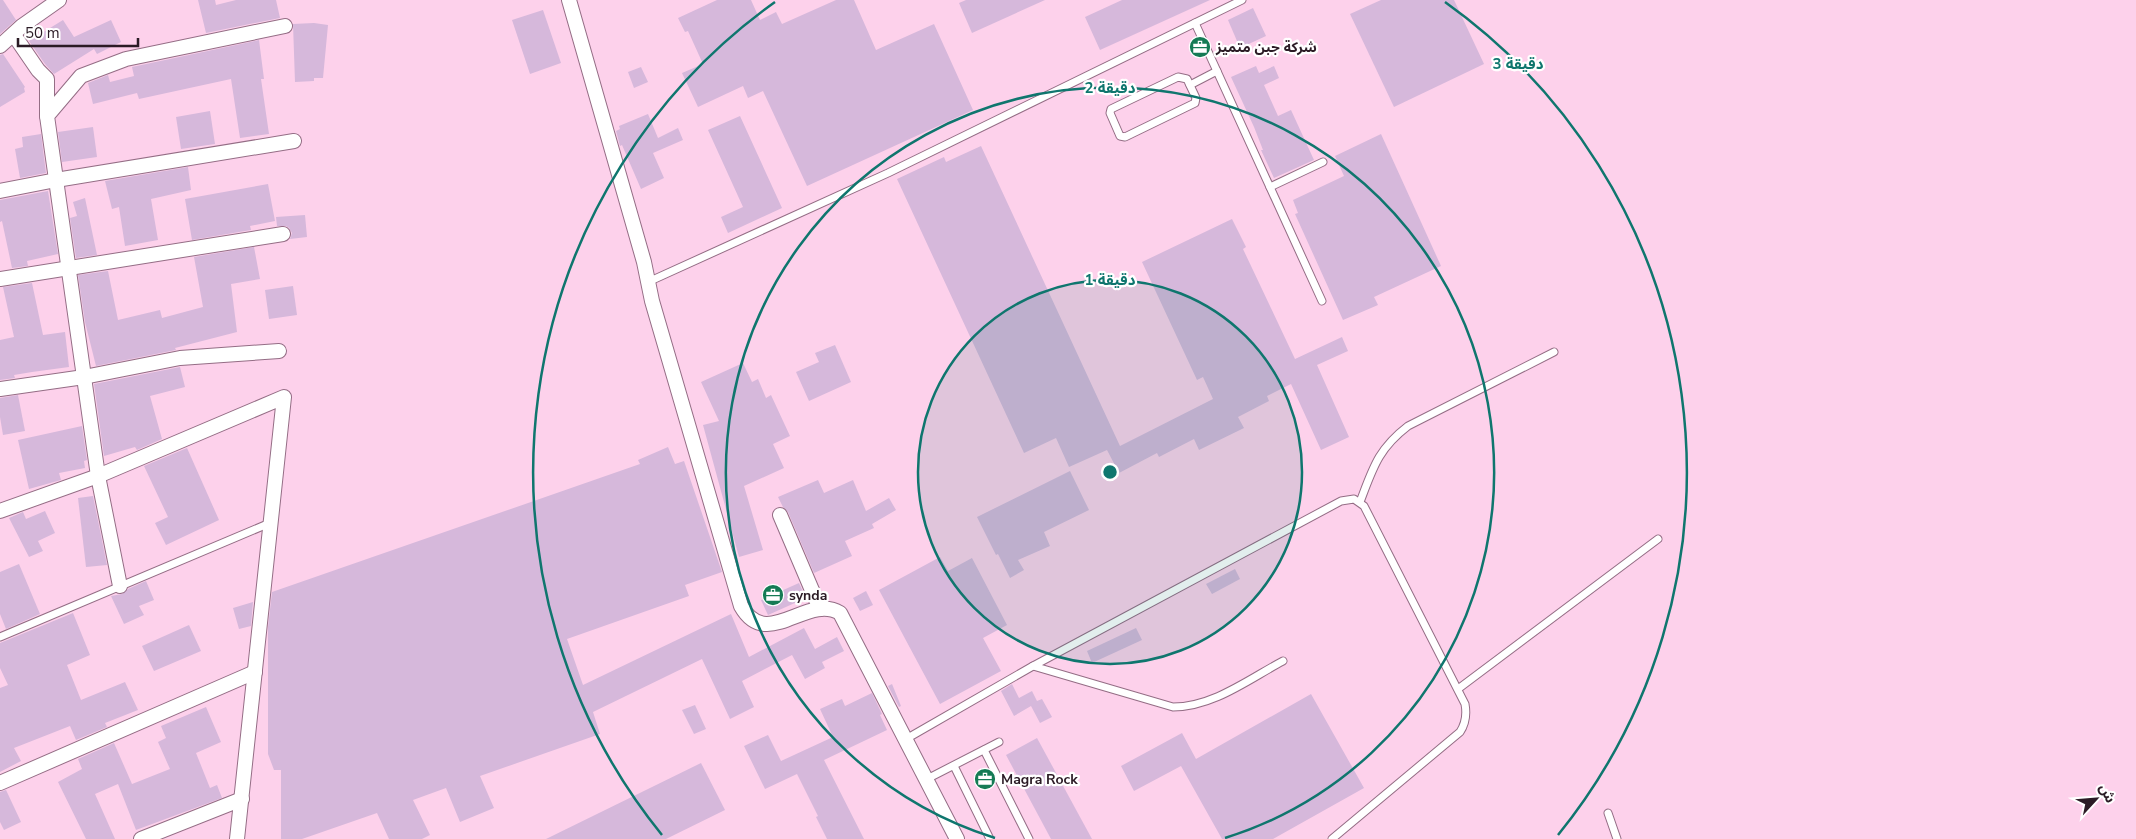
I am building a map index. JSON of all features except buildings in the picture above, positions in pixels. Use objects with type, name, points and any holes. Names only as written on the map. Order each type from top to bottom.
[{"type":"street","points":[[0,46],[22,26],[59,0]]},
{"type":"street","points":[[570,0],[652,300],[741,606],[745,614],[762,624],[773,624],[820,609],[834,609],[844,618],[957,839]]},
{"type":"street","points":[[47,116],[81,76],[126,59],[284,26]]},
{"type":"street","points":[[14,34],[38,70],[48,79],[47,116],[68,269],[98,476],[120,586]]},
{"type":"street","points":[[0,191],[294,141]]},
{"type":"street","points":[[0,278],[68,269],[283,234]]},
{"type":"street","points":[[0,389],[84,377],[180,358],[279,351]]},
{"type":"street","points":[[0,510],[98,476],[284,397],[237,839]]},
{"type":"street","points":[[780,515],[820,609]]},
{"type":"street","points":[[0,783],[255,672]]},
{"type":"street","points":[[141,839],[242,799]]},
{"type":"lane","points":[[648,282],[888,173],[1242,0]]},
{"type":"lane","points":[[1195,23],[1322,302]]},
{"type":"lane","points":[[1190,85],[1217,71]]},
{"type":"lane","points":[[1178,77],[1186,79],[1190,85],[1196,98],[1193,105],[1125,137],[1120,136],[1110,113],[1111,109],[1178,77]]},
{"type":"lane","points":[[1270,187],[1323,162]]},
{"type":"lane","points":[[1360,502],[1378,456],[1408,426],[1554,352]]},
{"type":"lane","points":[[906,738],[1033,666],[1341,501],[1354,499],[1364,506],[1458,689],[1467,712],[1464,726],[1460,732],[1332,839]]},
{"type":"lane","points":[[0,636],[270,523]]},
{"type":"lane","points":[[1458,689],[1658,539]]},
{"type":"lane","points":[[1033,666],[1173,707],[1184,707],[1206,702],[1283,661]]},
{"type":"lane","points":[[927,780],[1000,742]]},
{"type":"lane","points":[[984,750],[1029,839]]},
{"type":"lane","points":[[954,766],[990,839]]},
{"type":"lane","points":[[1608,813],[1617,839]]},
{"type":"place","name":"شركة جبن متميز","points":[[1200,47]]},
{"type":"place","name":"synda","points":[[773,595]]},
{"type":"place","name":"Magra Rock","points":[[985,779]]}]
